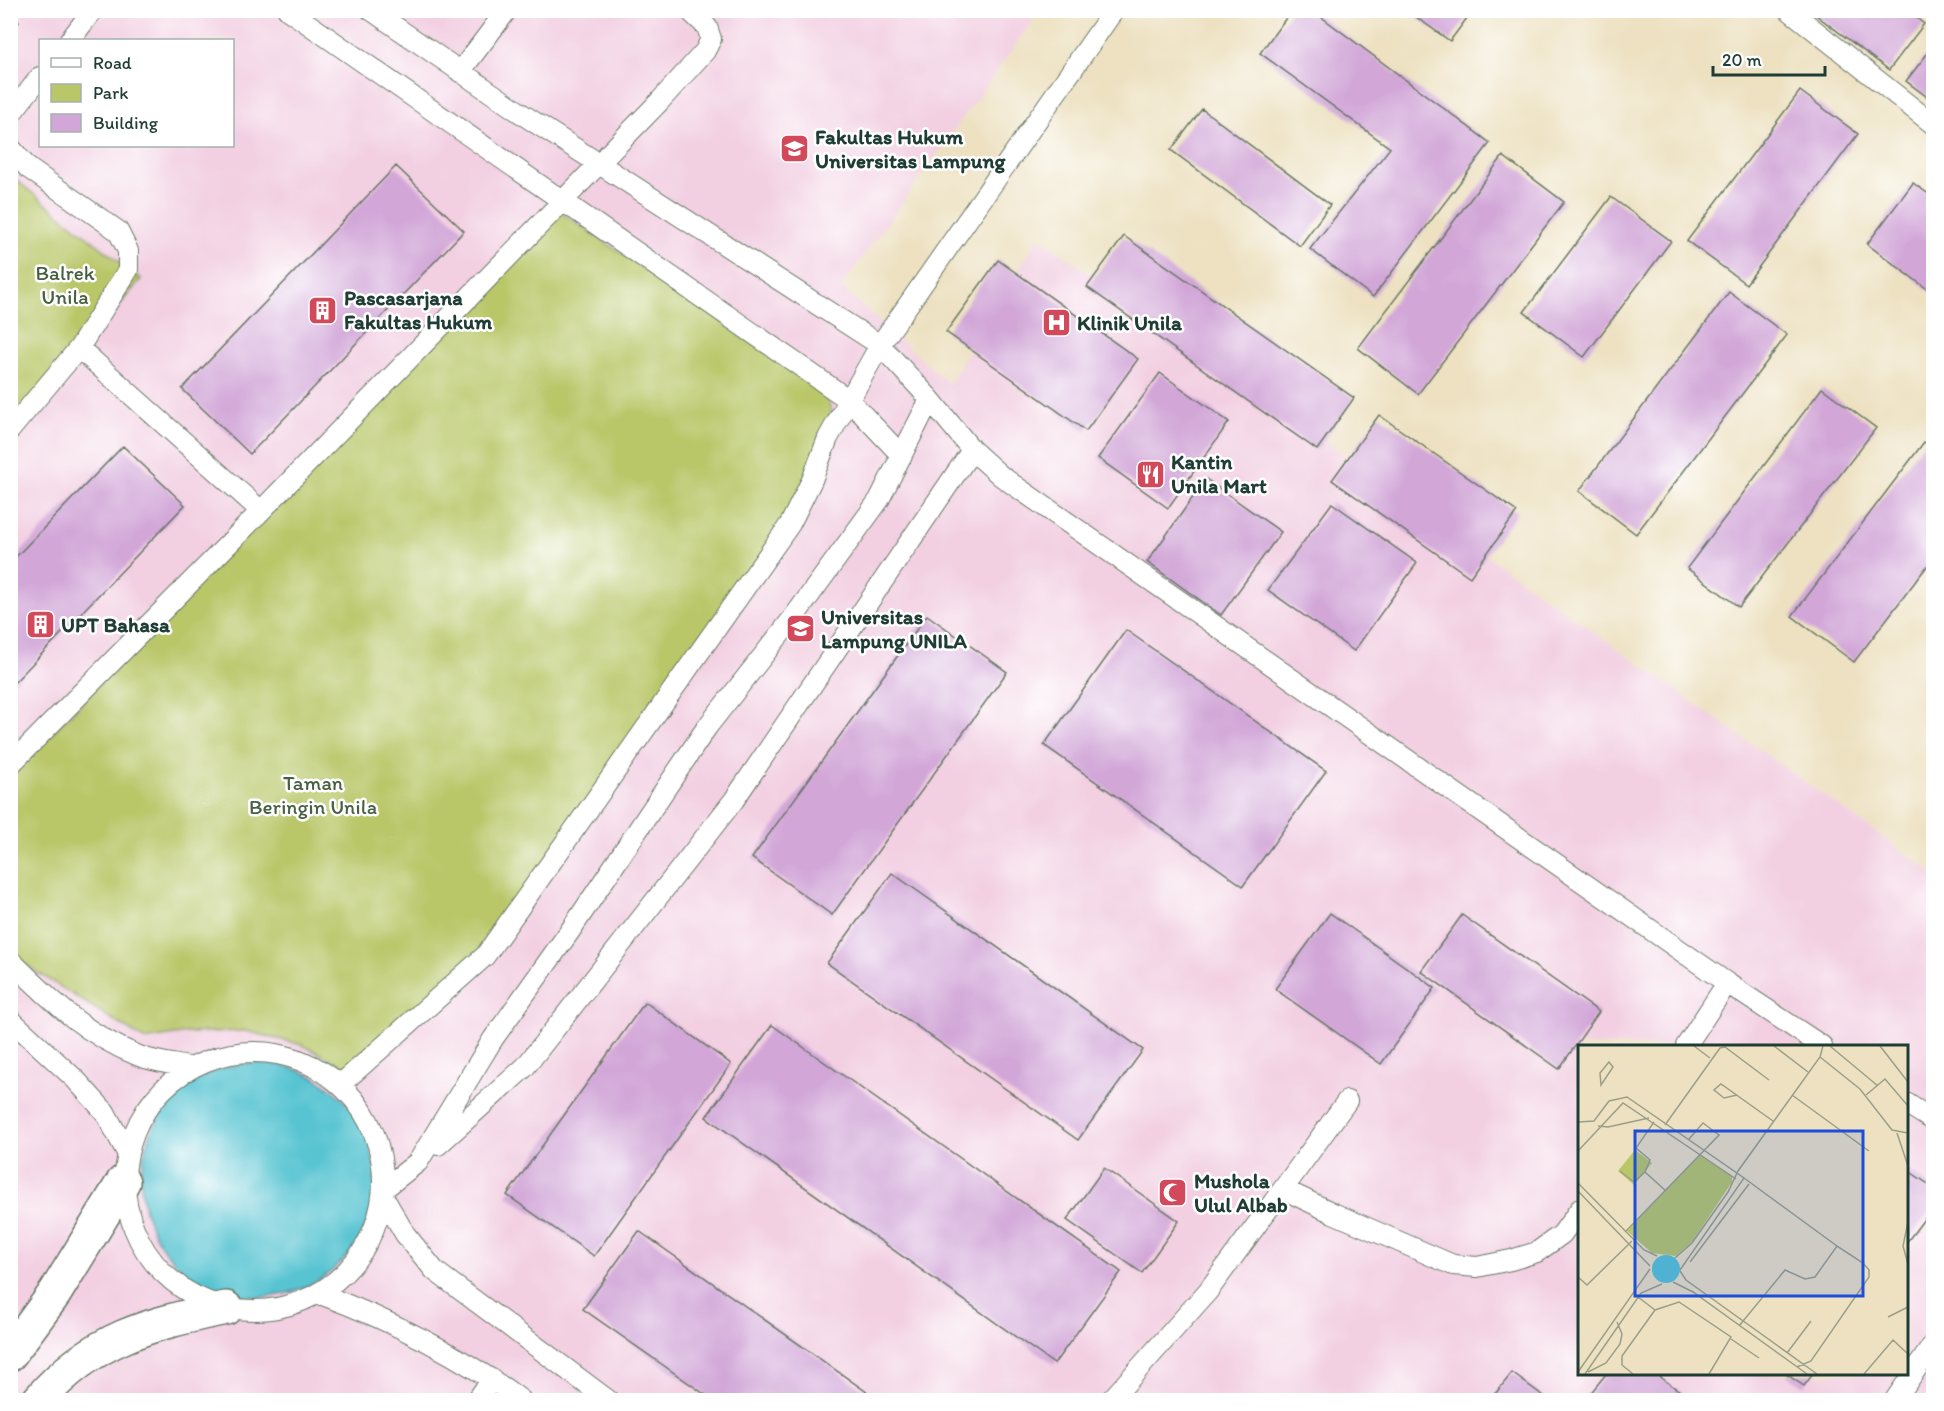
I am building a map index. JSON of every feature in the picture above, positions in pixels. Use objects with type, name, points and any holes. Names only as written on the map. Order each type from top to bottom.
[{"type":"street","points":[[10,1354],[55,1293],[125,1166]]},
{"type":"street","points":[[39,1401],[76,1365],[101,1347],[129,1334],[172,1319],[226,1308]]},
{"type":"lane","points":[[71,39],[93,10]]},
{"type":"lane","points":[[288,10],[849,400],[902,456]]},
{"type":"lane","points":[[371,10],[598,164],[880,345],[930,399],[972,450],[1001,476],[1819,1045]]},
{"type":"lane","points":[[460,72],[507,10]]},
{"type":"lane","points":[[10,765],[659,102],[709,45],[711,39],[707,27],[688,10]]},
{"type":"lane","points":[[341,1084],[485,956],[790,524],[812,480],[828,438],[880,345],[1114,10]]},
{"type":"lane","points":[[1789,10],[1934,125]]},
{"type":"lane","points":[[10,115],[39,78]]},
{"type":"lane","points":[[10,147],[28,168],[118,231],[128,251],[128,270],[79,348],[10,430]]},
{"type":"lane","points":[[79,348],[261,511]]},
{"type":"lane","points":[[418,1162],[494,1039],[570,931],[707,727],[796,614],[879,500],[930,399]]},
{"type":"lane","points":[[384,1193],[525,1067],[734,800],[972,450]]},
{"type":"lane","points":[[10,960],[72,1019],[107,1041],[141,1057],[189,1067]]},
{"type":"lane","points":[[1687,1045],[1727,983]]},
{"type":"lane","points":[[10,1018],[75,1078],[105,1112],[125,1166],[136,1238],[173,1283],[226,1308],[258,1311],[290,1306],[320,1294],[350,1269],[373,1236],[384,1193],[381,1149],[366,1113],[341,1084],[295,1057],[241,1051],[189,1067],[161,1089],[139,1118],[125,1166]]},
{"type":"lane","points":[[1111,1401],[1208,1291],[1347,1101]]},
{"type":"lane","points":[[1908,1104],[1934,1121]]},
{"type":"lane","points":[[1283,1189],[1454,1265],[1477,1267],[1537,1252],[1562,1234],[1578,1212]]},
{"type":"lane","points":[[384,1193],[405,1234],[435,1271],[608,1401]]},
{"type":"lane","points":[[320,1294],[393,1324],[492,1379],[521,1401]]},
{"type":"lane","points":[[1895,1401],[1934,1343]]},
{"type":"lane","points":[[477,1401],[492,1379]]},
{"type":"shaded area","name":"Universitas Lampung UNILA","points":[[10,11],[1040,11],[841,287],[949,384],[1038,237],[1933,873],[1933,1400],[11,1400]]},
{"type":"green space","name":"Balrek Unila","points":[[11,176],[141,279],[11,434]]},
{"type":"green space","name":"Taman Beringin Unila","points":[[556,209],[824,390],[832,413],[786,525],[486,950],[350,1070],[303,1045],[245,1031],[187,1033],[145,1040],[19,961],[10,952],[10,777]]},
{"type":"water","points":[[258,1063],[281,1065],[303,1072],[323,1083],[341,1097],[355,1115],[366,1135],[373,1157],[375,1180],[373,1203],[366,1225],[355,1245],[341,1263],[323,1277],[303,1288],[281,1295],[258,1297],[235,1295],[213,1288],[193,1277],[175,1263],[161,1245],[150,1225],[143,1203],[141,1180],[143,1157],[150,1135],[161,1115],[175,1097],[193,1083],[213,1072],[235,1065]]},
{"type":"building","points":[[1292,10],[1312,10],[1490,143],[1373,297],[1310,249],[1390,148],[1260,53]]},
{"type":"building","points":[[1406,10],[1473,10],[1450,41]]},
{"type":"building","points":[[1819,10],[1906,10],[1924,24],[1889,70],[1816,15]]},
{"type":"building","points":[[10,15],[19,22],[10,33]]},
{"type":"building","points":[[1934,45],[1934,102],[1906,81]]},
{"type":"building","points":[[1800,91],[1858,134],[1746,284],[1687,241]]},
{"type":"building","points":[[1202,109],[1330,205],[1300,246],[1171,150]]},
{"type":"building","points":[[1503,156],[1564,202],[1418,394],[1358,348]]},
{"type":"building","name":"Pascasarjana Fakultas Hukum","points":[[396,166],[464,231],[250,454],[182,389]]},
{"type":"building","points":[[1913,183],[1934,198],[1934,294],[1867,244]]},
{"type":"building","points":[[1611,197],[1671,241],[1584,357],[1524,312]]},
{"type":"building","points":[[1124,236],[1354,398],[1317,450],[1087,287]]},
{"type":"building","points":[[998,260],[1138,359],[1086,431],[946,332]]},
{"type":"building","points":[[1729,292],[1787,335],[1636,534],[1579,491]]},
{"type":"building","points":[[1160,373],[1229,422],[1168,508],[1098,458]]},
{"type":"building","points":[[1822,388],[1876,428],[1739,607],[1687,568]]},
{"type":"building","points":[[1379,415],[1517,512],[1470,577],[1332,480]]},
{"type":"building","points":[[1924,442],[1934,449],[1934,557],[1854,662],[1792,616]]},
{"type":"building","name":"UPT Bahasa","points":[[123,446],[185,505],[10,687],[10,563]]},
{"type":"building","points":[[1206,479],[1281,532],[1221,615],[1147,562]]},
{"type":"building","points":[[1332,503],[1417,563],[1354,651],[1268,590]]},
{"type":"building","points":[[927,615],[1007,672],[832,915],[752,858]]},
{"type":"building","points":[[1126,630],[1326,771],[1243,886],[1044,745]]},
{"type":"building","points":[[892,873],[1143,1050],[1078,1140],[827,963]]},
{"type":"building","points":[[1330,913],[1435,988],[1381,1064],[1275,989]]},
{"type":"building","points":[[1462,915],[1599,1012],[1559,1069],[1421,971]]},
{"type":"building","points":[[645,1002],[731,1064],[594,1256],[507,1195]]},
{"type":"building","points":[[772,1025],[1121,1272],[1054,1364],[706,1117]]},
{"type":"building","points":[[1104,1168],[1179,1221],[1142,1273],[1067,1220]]},
{"type":"building","points":[[1908,1170],[1934,1188],[1934,1206],[1908,1240]]},
{"type":"building","points":[[639,1231],[878,1400],[713,1400],[583,1309]]},
{"type":"building","points":[[1512,1373],[1549,1400],[1490,1400]]},
{"type":"building","points":[[1605,1375],[1656,1375],[1693,1400],[1585,1400]]},
{"type":"building","points":[[1788,1375],[1812,1375],[1804,1386]]},
{"type":"place","name":"Fakultas Hukum Universitas Lampung","points":[[794,149]]},
{"type":"place","name":"Pascasarjana Fakultas Hukum","points":[[323,310]]},
{"type":"place","name":"Klinik Unila","points":[[1056,323]]},
{"type":"place","name":"Kantin Unila Mart","points":[[1150,474]]},
{"type":"place","name":"UPT Bahasa","points":[[40,625]]},
{"type":"place","name":"Universitas Lampung UNILA","points":[[800,629]]},
{"type":"place","name":"Mushola Ulul Albab","points":[[1173,1193]]}]
